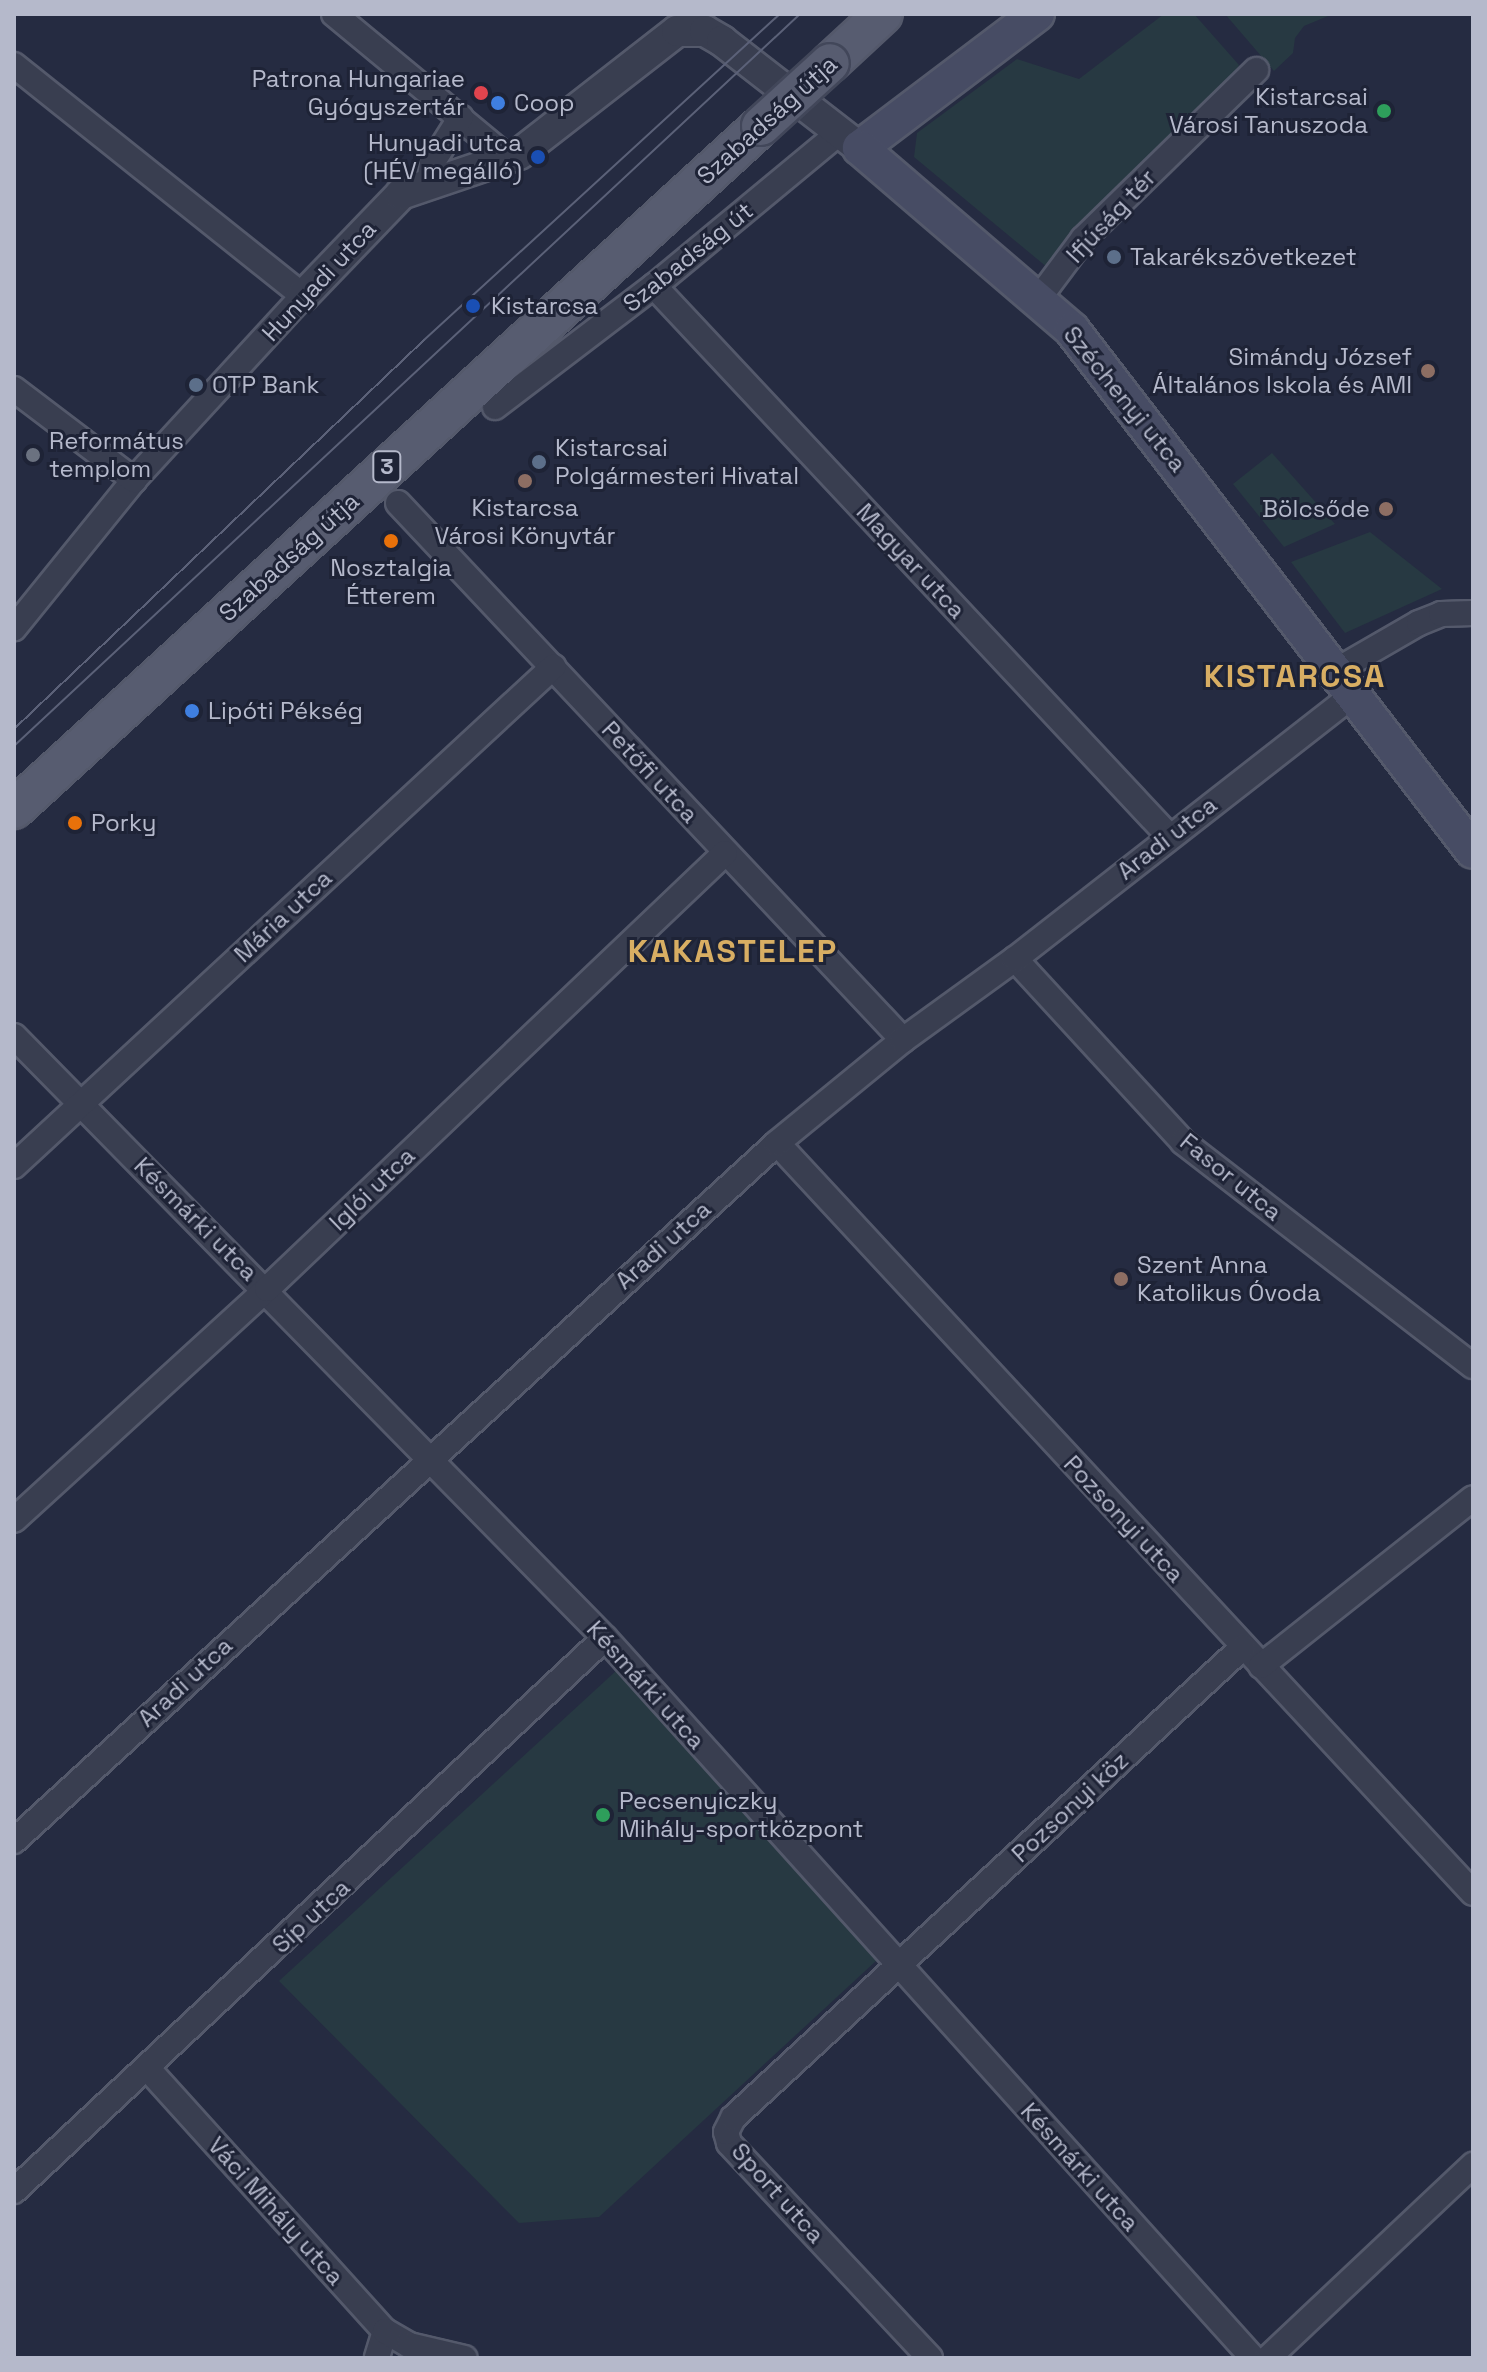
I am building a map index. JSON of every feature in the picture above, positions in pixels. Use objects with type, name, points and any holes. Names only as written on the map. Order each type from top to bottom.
[{"type":"main road","name":"Szabadság útja","points":[[14,809],[883,14]]},
{"type":"main road","points":[[849,141],[1037,14]]},
{"type":"main road","name":"Széchenyi utca","points":[[849,141],[1039,298],[1106,369],[1473,851]]},
{"type":"street","points":[[334,14],[509,159]]},
{"type":"street","name":"Széchenyi utca","points":[[697,19],[849,141]]},
{"type":"street","name":"Hunyadi utca","points":[[14,628],[134,480],[401,194],[509,159],[670,34],[697,19]]},
{"type":"street","points":[[14,65],[303,296]]},
{"type":"street","name":"Ifjúság tér","points":[[1039,298],[1083,239],[1256,70]]},
{"type":"street","points":[[429,183],[432,163],[461,117]]},
{"type":"street","name":"Szabadság út","points":[[495,407],[849,141]]},
{"type":"street","name":"Magyar utca","points":[[654,286],[1169,836]]},
{"type":"street","points":[[14,389],[134,480]]},
{"type":"street","name":"Petőfi utca","points":[[398,503],[903,1040]]},
{"type":"street","name":"Aradi utca","points":[[14,1841],[428,1457],[777,1143],[903,1040],[1015,959],[1169,836],[1343,684],[1419,623],[1441,614],[1473,613]]},
{"type":"street","name":"Mária utca","points":[[14,1166],[553,667]]},
{"type":"street","name":"Iglói utca","points":[[14,1520],[267,1289],[725,853]]},
{"type":"street","name":"Fasor utca","points":[[1015,959],[1183,1142],[1473,1366]]},
{"type":"street","name":"Késmárki utca","points":[[14,1036],[267,1289],[605,1638],[1253,2358]]},
{"type":"street","name":"Pozsonyi utca","points":[[777,1143],[1473,1893]]},
{"type":"street","points":[[1261,1666],[1473,1498]]},
{"type":"street","name":"Síp utca","points":[[14,2191],[149,2070],[605,1638]]},
{"type":"street","name":"Pozsonyi köz","points":[[898,1967],[1243,1647]]},
{"type":"street","name":"Sport utca","points":[[898,1967],[733,2118],[726,2132],[729,2143],[930,2358]]},
{"type":"street","name":"Váci Mihály utca","points":[[149,2070],[385,2331]]},
{"type":"street","points":[[1268,2358],[1473,2165]]},
{"type":"street","points":[[377,2358],[385,2331],[409,2345],[465,2358]]},
{"type":"shaded area","points":[[1164,14],[1194,14],[1239,65],[1228,91],[1048,268],[914,157],[917,133],[1017,59],[1079,79]]},
{"type":"shaded area","points":[[1225,14],[1333,14],[1304,26],[1295,38],[1293,53],[1274,71]]},
{"type":"shaded area","points":[[1272,453],[1335,524],[1284,547],[1233,484]]},
{"type":"shaded area","points":[[1370,532],[1442,589],[1345,633],[1291,562]]},
{"type":"shaded area","name":"Pecsenyiczky Mihály-sportközpont","points":[[617,1670],[877,1960],[599,2217],[519,2223],[279,1981]]},
{"type":"tram line","points":[[14,729],[424,340],[780,14]]},
{"type":"tram line","points":[[14,746],[800,14]]},
{"type":"place","name":"Patrona Hungariae Gyógyszertár","points":[[481,93]]},
{"type":"place","name":"Coop","points":[[498,103]]},
{"type":"place","name":"Kistarcsai Városi Tanuszoda","points":[[1384,111]]},
{"type":"place","name":"Hunyadi utca (HÉV megálló)","points":[[538,157]]},
{"type":"place","name":"Takarékszövetkezet","points":[[1114,257]]},
{"type":"place","name":"Kistarcsa","points":[[473,306]]},
{"type":"place","name":"Simándy József Általános Iskola és AMI","points":[[1428,371]]},
{"type":"place","name":"OTP Bank","points":[[196,385]]},
{"type":"place","name":"Református templom","points":[[33,455]]},
{"type":"place","name":"Kistarcsai Polgármesteri Hivatal","points":[[539,462]]},
{"type":"place","name":"Kistarcsa Városi Könyvtár","points":[[525,481]]},
{"type":"place","name":"Bölcsőde","points":[[1386,509]]},
{"type":"place","name":"Nosztalgia Étterem","points":[[391,541]]},
{"type":"place","name":"Lipóti Pékség","points":[[192,711]]},
{"type":"place","name":"Porky","points":[[75,823]]},
{"type":"place","name":"Szent Anna Katolikus Óvoda","points":[[1121,1279]]},
{"type":"place","name":"Pecsenyiczky Mihály-sportközpont","points":[[603,1815]]},
{"type":"district","name":"KISTARCSA","points":[[1295,676]]},
{"type":"district","name":"KAKASTELEP","points":[[733,951]]}]
